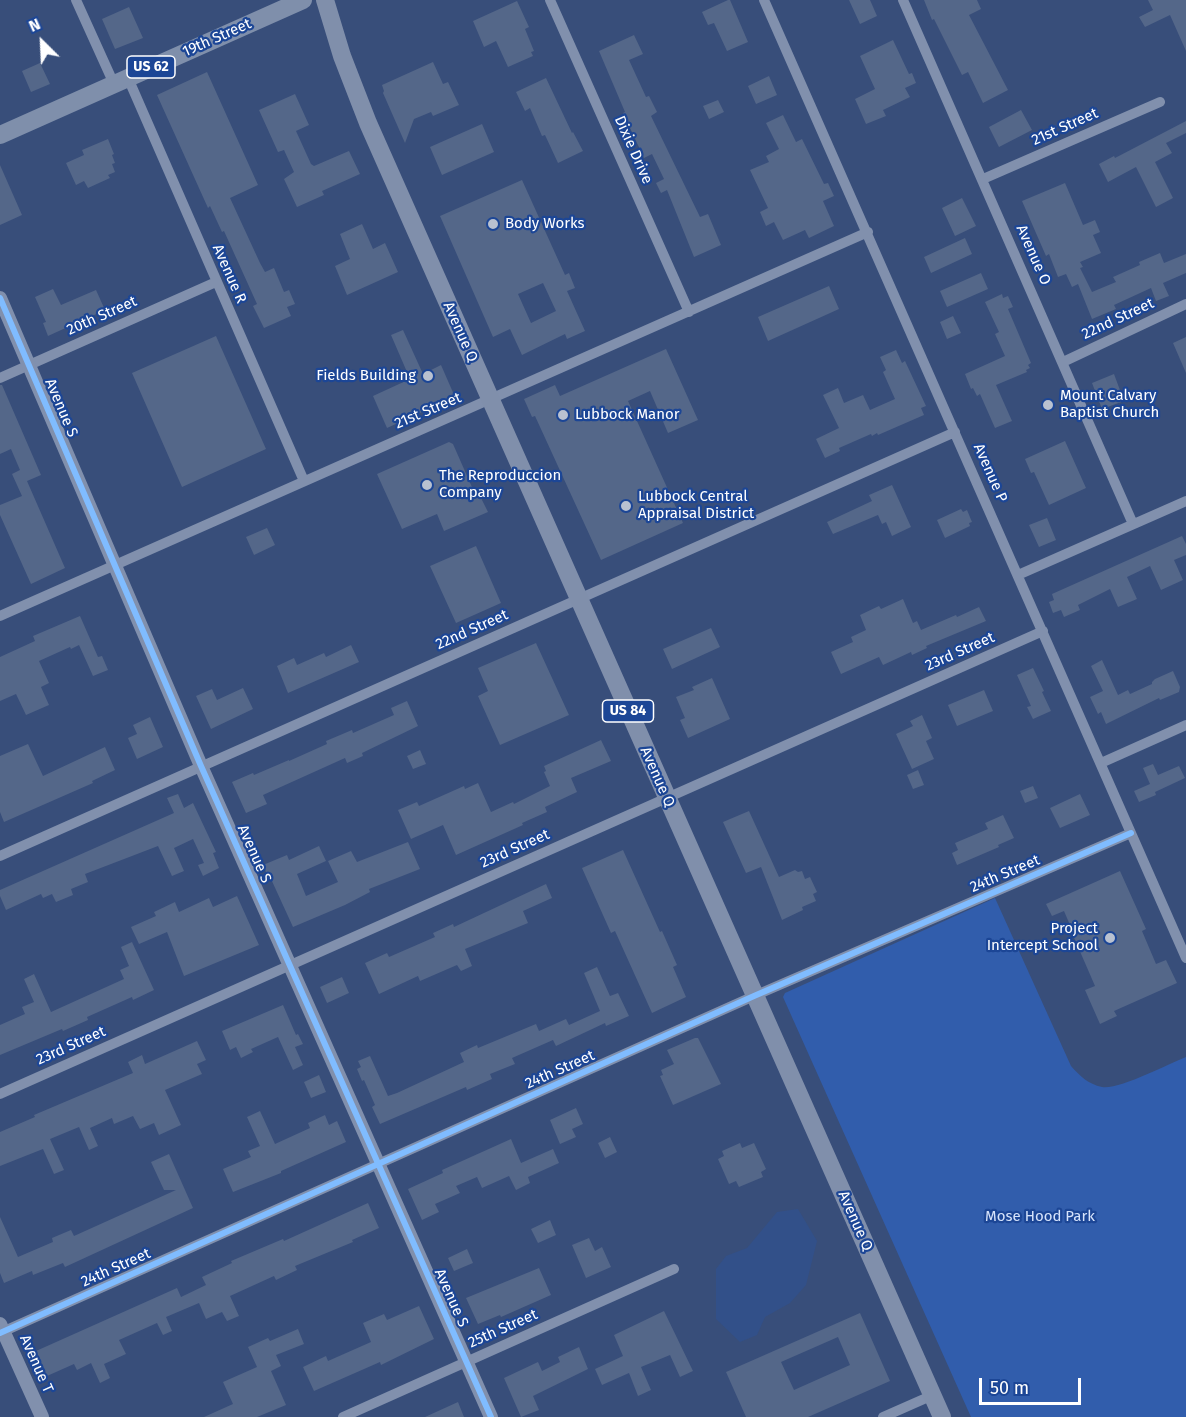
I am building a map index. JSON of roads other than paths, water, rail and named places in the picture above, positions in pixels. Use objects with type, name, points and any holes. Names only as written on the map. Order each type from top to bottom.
[{"type":"highway","name":"Avenue Q","points":[[326,0],[342,56],[368,123],[942,1417]]},
{"type":"main road","name":"19th Street","points":[[0,135],[303,0]]},
{"type":"street","name":"Avenue R","points":[[76,0],[121,81],[216,282],[304,482]]},
{"type":"street","name":"Dixie Drive","points":[[550,0],[689,312]]},
{"type":"street","name":"Avenue P","points":[[765,0],[1185,955]]},
{"type":"street","name":"Avenue O","points":[[903,0],[1133,524]]},
{"type":"street","name":"21st Street","points":[[983,179],[1160,102]]},
{"type":"street","name":"21st Street","points":[[0,616],[868,232]]},
{"type":"street","name":"20th Street","points":[[0,378],[216,282]]},
{"type":"street","name":"Avenue S","points":[[0,298],[201,766],[491,1417]]},
{"type":"street","name":"22nd Street","points":[[1063,362],[1186,304]]},
{"type":"street","name":"22nd Street","points":[[0,856],[955,432]]},
{"type":"street","points":[[1018,575],[1186,501]]},
{"type":"street","name":"23rd Street","points":[[0,1094],[1043,632]]},
{"type":"street","points":[[1101,763],[1186,725]]},
{"type":"street","name":"24th Street","points":[[1,1329],[379,1164],[754,996],[1131,833]]},
{"type":"street","name":"25th Street","points":[[343,1417],[674,1269]]},
{"type":"street","name":"Avenue T","points":[[1,1329],[42,1417]]},
{"type":"street","points":[[883,1417],[933,1395]]},
{"type":"place","name":"Body Works","points":[[493,224]]},
{"type":"place","name":"Fields Building","points":[[428,376]]},
{"type":"place","name":"Mount Calvary Baptist Church","points":[[1048,405]]},
{"type":"place","name":"Lubbock Manor","points":[[563,415]]},
{"type":"place","name":"The Reproduccion Company","points":[[427,485]]},
{"type":"place","name":"Lubbock Central Appraisal District","points":[[626,506]]},
{"type":"place","name":"Project Intercept School","points":[[1110,938]]},
{"type":"park label","name":"Mose Hood Park","points":[[1040,1217]]}]
